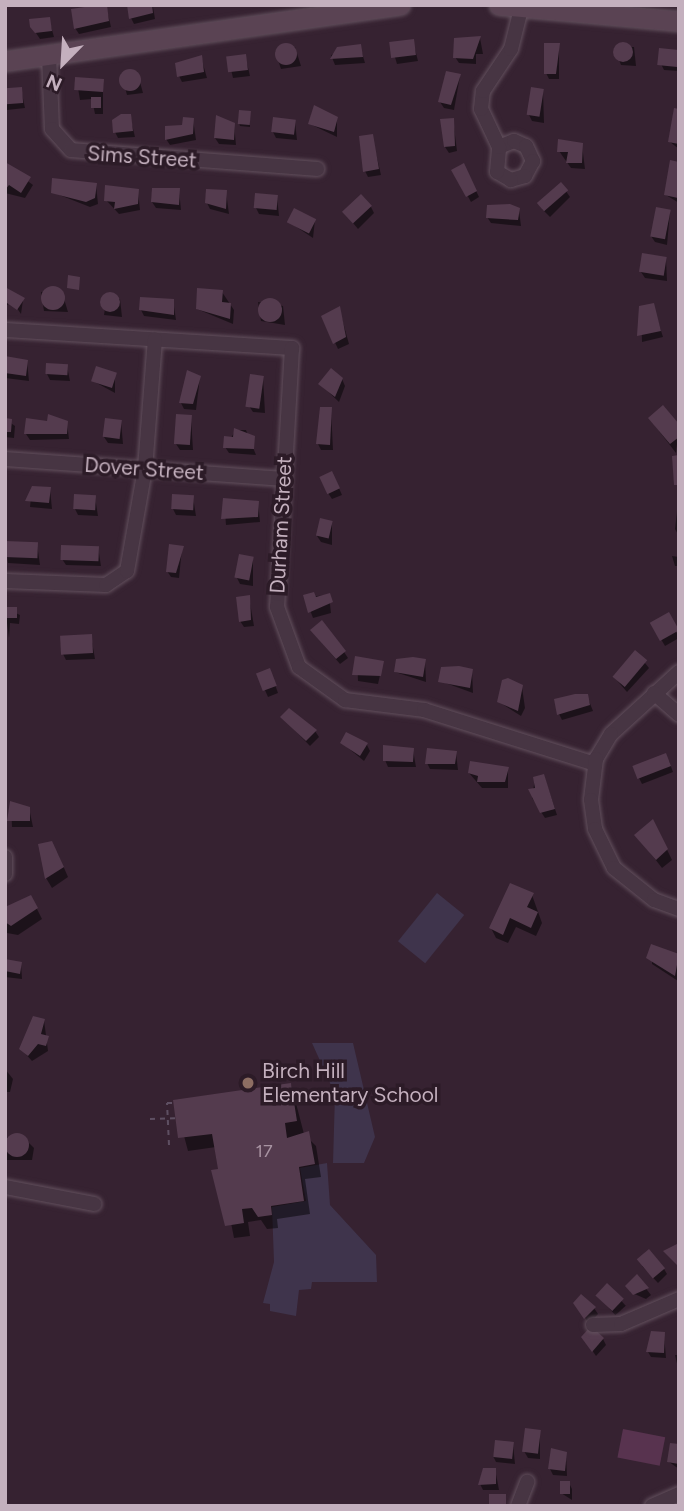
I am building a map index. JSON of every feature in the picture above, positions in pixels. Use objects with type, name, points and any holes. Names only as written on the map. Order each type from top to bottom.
[{"type":"main road","points":[[5,61],[400,5]]},
{"type":"main road","points":[[499,5],[656,13],[679,21]]},
{"type":"street","points":[[499,147],[483,122],[481,97],[511,49],[522,6]]},
{"type":"street","name":"Sims Street","points":[[49,55],[52,129],[71,150],[317,169]]},
{"type":"street","name":"Durham Street","points":[[5,330],[292,348],[278,618],[292,657],[309,678],[361,706],[424,710],[595,764]]},
{"type":"street","points":[[5,581],[106,585],[122,579],[145,469],[155,339]]},
{"type":"street","name":"Dover Street","points":[[5,460],[284,479]]},
{"type":"street","points":[[679,672],[620,722],[595,764],[592,815],[607,856],[639,891],[679,909]]},
{"type":"street","points":[[654,693],[679,715]]},
{"type":"street","points":[[5,857],[5,874]]},
{"type":"street","points":[[5,1187],[93,1204]]},
{"type":"street","points":[[593,1325],[621,1324],[679,1299]]},
{"type":"street","points":[[518,1506],[527,1482]]},
{"type":"street","points":[[652,1506],[679,1494]]},
{"type":"path","points":[[169,1145],[167,1104],[173,1103]]},
{"type":"path","points":[[150,1119],[175,1118]]},
{"type":"shaded area","points":[[437,893],[464,915],[425,963],[398,941]]},
{"type":"shaded area","points":[[312,1043],[353,1043],[375,1137],[364,1163],[333,1163],[335,1094]]},
{"type":"shaded area","points":[[327,1163],[330,1205],[376,1255],[377,1282],[312,1282],[311,1289],[299,1290],[296,1316],[270,1311],[270,1304],[263,1303],[274,1262],[272,1207],[306,1201],[300,1168]]},
{"type":"shaded area","points":[[623,1429],[665,1437],[660,1466],[617,1457]]},
{"type":"building","points":[[107,5],[109,21],[74,29],[71,9]]},
{"type":"building","points":[[127,5],[152,5],[153,13],[129,19]]},
{"type":"building","points":[[50,17],[52,31],[35,33],[30,27],[29,19]]},
{"type":"building","points":[[481,36],[473,59],[453,58],[454,38]]},
{"type":"building","points":[[414,39],[416,55],[391,58],[389,42]]},
{"type":"building","points":[[619,42],[627,42],[633,52],[627,62],[619,62],[613,56],[613,48]]},
{"type":"building","points":[[286,43],[296,50],[297,54],[290,64],[286,65],[276,58],[275,54],[282,44]]},
{"type":"building","points":[[544,43],[560,43],[556,74],[544,74]]},
{"type":"building","points":[[361,44],[363,57],[330,59],[337,47]]},
{"type":"building","points":[[659,48],[679,50],[677,67],[657,65]]},
{"type":"building","points":[[246,54],[248,70],[228,72],[226,56]]},
{"type":"building","points":[[202,55],[204,72],[177,77],[175,63]]},
{"type":"building","points":[[130,69],[138,72],[141,80],[138,88],[130,91],[122,88],[119,80],[122,72]]},
{"type":"building","points":[[446,71],[461,74],[451,105],[438,102]]},
{"type":"building","points":[[75,77],[104,79],[103,92],[74,90]]},
{"type":"building","points":[[22,87],[23,103],[6,104],[5,88]]},
{"type":"building","points":[[531,87],[544,89],[539,117],[527,115]]},
{"type":"building","points":[[91,97],[101,97],[101,108],[91,108]]},
{"type":"building","points":[[314,105],[338,117],[334,132],[308,124]]},
{"type":"building","points":[[674,108],[679,109],[679,144],[668,142]]},
{"type":"building","points":[[239,110],[251,111],[250,125],[238,124]]},
{"type":"building","points":[[121,114],[131,114],[133,131],[113,133],[112,120]]},
{"type":"building","points":[[216,115],[235,123],[234,140],[214,138]]},
{"type":"building","points":[[183,117],[194,118],[193,134],[165,140],[165,126],[182,125]]},
{"type":"building","points":[[273,117],[296,120],[294,135],[271,132]]},
{"type":"building","points":[[454,118],[455,146],[444,147],[440,119]]},
{"type":"building","points":[[373,134],[379,169],[363,172],[359,136]]},
{"type":"building","points":[[558,139],[583,143],[582,163],[566,163],[568,152],[557,152]]},
{"type":"building","points":[[670,160],[679,162],[678,198],[664,195]]},
{"type":"building","points":[[5,162],[31,177],[21,193],[9,185],[5,190]]},
{"type":"building","points":[[464,163],[477,191],[466,197],[451,170]]},
{"type":"building","points":[[52,178],[97,183],[95,198],[86,202],[51,193]]},
{"type":"building","points":[[561,182],[568,190],[544,211],[537,203]]},
{"type":"building","points":[[105,185],[139,189],[138,204],[114,209],[115,202],[104,201]]},
{"type":"building","points":[[152,188],[180,188],[179,205],[151,202]]},
{"type":"building","points":[[206,189],[227,190],[226,209],[205,203]]},
{"type":"building","points":[[255,193],[278,195],[277,210],[254,208]]},
{"type":"building","points":[[361,194],[372,206],[353,223],[342,212]]},
{"type":"building","points":[[510,204],[520,208],[518,220],[486,218],[487,205]]},
{"type":"building","points":[[656,207],[671,210],[665,239],[650,236]]},
{"type":"building","points":[[294,208],[316,219],[309,234],[287,222]]},
{"type":"building","points":[[642,253],[667,257],[664,276],[639,272]]},
{"type":"building","points":[[68,275],[80,277],[79,290],[67,288]]},
{"type":"building","points":[[53,286],[61,290],[65,298],[61,306],[53,310],[45,306],[41,298],[45,290]]},
{"type":"building","points":[[5,287],[25,298],[17,310],[7,303]]},
{"type":"building","points":[[197,288],[223,290],[222,302],[231,303],[230,319],[196,309]]},
{"type":"building","points":[[106,292],[114,292],[120,302],[114,312],[106,312],[100,306],[100,298]]},
{"type":"building","points":[[140,297],[174,299],[174,315],[139,310]]},
{"type":"building","points":[[270,298],[278,302],[282,310],[278,318],[270,322],[262,318],[258,310],[262,302]]},
{"type":"building","points":[[654,303],[661,331],[637,336],[639,306]]},
{"type":"building","points":[[340,306],[346,337],[333,344],[321,316]]},
{"type":"building","points":[[5,356],[28,360],[26,376],[5,373]]},
{"type":"building","points":[[46,363],[68,364],[67,375],[45,374]]},
{"type":"building","points":[[96,366],[117,373],[112,388],[91,381]]},
{"type":"building","points":[[331,368],[343,378],[335,397],[318,384]]},
{"type":"building","points":[[187,370],[201,376],[193,404],[179,403]]},
{"type":"building","points":[[250,374],[264,376],[259,409],[245,407]]},
{"type":"building","points":[[663,405],[679,424],[679,437],[670,444],[648,418]]},
{"type":"building","points":[[320,407],[332,407],[330,445],[316,444]]},
{"type":"building","points":[[48,414],[68,421],[67,434],[24,434],[26,418],[47,421]]},
{"type":"building","points":[[176,414],[192,415],[190,445],[174,444]]},
{"type":"building","points":[[5,418],[12,419],[11,432],[5,432]]},
{"type":"building","points":[[105,418],[122,420],[120,439],[103,437]]},
{"type":"building","points":[[234,428],[255,436],[254,449],[223,448],[224,436],[233,437]]},
{"type":"building","points":[[679,455],[679,485],[674,485],[672,456]]},
{"type":"building","points":[[332,471],[340,488],[327,494],[319,477]]},
{"type":"building","points":[[32,486],[51,487],[49,503],[25,501]]},
{"type":"building","points":[[74,494],[96,495],[95,510],[73,509]]},
{"type":"building","points":[[172,494],[194,495],[193,510],[171,509]]},
{"type":"building","points":[[223,498],[259,501],[258,517],[221,519]]},
{"type":"building","points":[[320,518],[333,521],[329,538],[316,536]]},
{"type":"building","points":[[5,541],[38,542],[37,558],[5,557]]},
{"type":"building","points":[[169,544],[184,546],[176,573],[166,572]]},
{"type":"building","points":[[61,545],[99,546],[98,561],[60,560]]},
{"type":"building","points":[[239,554],[254,557],[249,580],[234,578]]},
{"type":"building","points":[[314,592],[316,597],[330,593],[333,602],[308,613],[303,595]]},
{"type":"building","points":[[250,595],[251,620],[239,622],[236,597]]},
{"type":"building","points":[[5,607],[17,607],[17,618],[5,618]]},
{"type":"building","points":[[669,612],[679,630],[660,641],[650,623]]},
{"type":"building","points":[[322,620],[346,651],[336,659],[310,630]]},
{"type":"building","points":[[92,634],[93,653],[61,655],[60,636]]},
{"type":"building","points":[[635,650],[647,660],[625,687],[613,677]]},
{"type":"building","points":[[355,656],[384,661],[381,676],[352,675]]},
{"type":"building","points":[[396,659],[426,659],[423,677],[394,672]]},
{"type":"building","points":[[459,666],[473,669],[470,688],[438,682],[441,667]]},
{"type":"building","points":[[270,668],[277,686],[263,691],[256,673]]},
{"type":"building","points":[[508,678],[523,685],[518,711],[497,702],[502,680]]},
{"type":"building","points":[[588,694],[590,705],[557,715],[554,699]]},
{"type":"building","points":[[289,708],[317,730],[306,741],[280,717]]},
{"type":"building","points":[[346,732],[368,743],[360,756],[340,743]]},
{"type":"building","points":[[383,745],[414,748],[413,762],[383,761]]},
{"type":"building","points":[[427,748],[457,751],[455,764],[425,764]]},
{"type":"building","points":[[666,753],[671,766],[637,779],[632,766]]},
{"type":"building","points":[[470,761],[509,767],[505,782],[477,782],[478,776],[468,773]]},
{"type":"building","points":[[544,774],[555,809],[540,813],[528,789],[535,788],[533,777]]},
{"type":"building","points":[[10,801],[30,807],[30,821],[7,821]]},
{"type":"building","points":[[653,819],[668,849],[656,860],[634,835]]},
{"type":"building","points":[[52,841],[64,867],[45,879],[38,844]]},
{"type":"building","points":[[510,883],[534,893],[527,907],[538,912],[531,928],[510,918],[503,935],[489,928]]},
{"type":"building","points":[[31,895],[38,908],[11,926],[5,922],[5,907]]},
{"type":"building","points":[[651,944],[679,954],[675,976],[646,958]]},
{"type":"building","points":[[5,959],[22,962],[20,974],[5,971]]},
{"type":"building","points":[[33,1016],[45,1019],[41,1034],[49,1036],[46,1046],[38,1044],[28,1056],[19,1049]]},
{"type":"building","points":[[291,1083],[297,1121],[285,1123],[287,1138],[309,1131],[315,1164],[299,1167],[304,1201],[271,1206],[272,1215],[258,1217],[252,1208],[242,1209],[244,1223],[225,1226],[211,1170],[218,1169],[212,1134],[178,1138],[173,1100]]},
{"type":"building","points":[[17,1133],[28,1140],[29,1145],[22,1156],[17,1157],[6,1150],[5,1145],[12,1134]]},
{"type":"building","points":[[679,1243],[679,1267],[663,1251]]},
{"type":"building","points":[[649,1249],[665,1268],[653,1278],[637,1259]]},
{"type":"building","points":[[637,1274],[649,1288],[633,1295],[625,1286]]},
{"type":"building","points":[[607,1283],[624,1299],[612,1311],[595,1295]]},
{"type":"building","points":[[581,1294],[596,1307],[584,1319],[573,1303]]},
{"type":"building","points":[[591,1326],[604,1338],[592,1352],[581,1337]]},
{"type":"building","points":[[651,1331],[665,1332],[664,1353],[646,1352]]},
{"type":"building","points":[[525,1428],[541,1430],[538,1454],[522,1452]]},
{"type":"building","points":[[495,1440],[514,1442],[512,1459],[493,1457]]},
{"type":"building","points":[[670,1443],[679,1444],[679,1464],[667,1462]]},
{"type":"building","points":[[551,1448],[567,1452],[565,1471],[548,1469]]},
{"type":"building","points":[[483,1468],[496,1468],[496,1484],[478,1485]]},
{"type":"building","points":[[560,1481],[570,1481],[570,1494],[560,1494]]},
{"type":"building","points":[[489,1494],[506,1494],[506,1506],[489,1506]]},
{"type":"place","name":"Birch Hill Elementary School","points":[[248,1083]]}]
